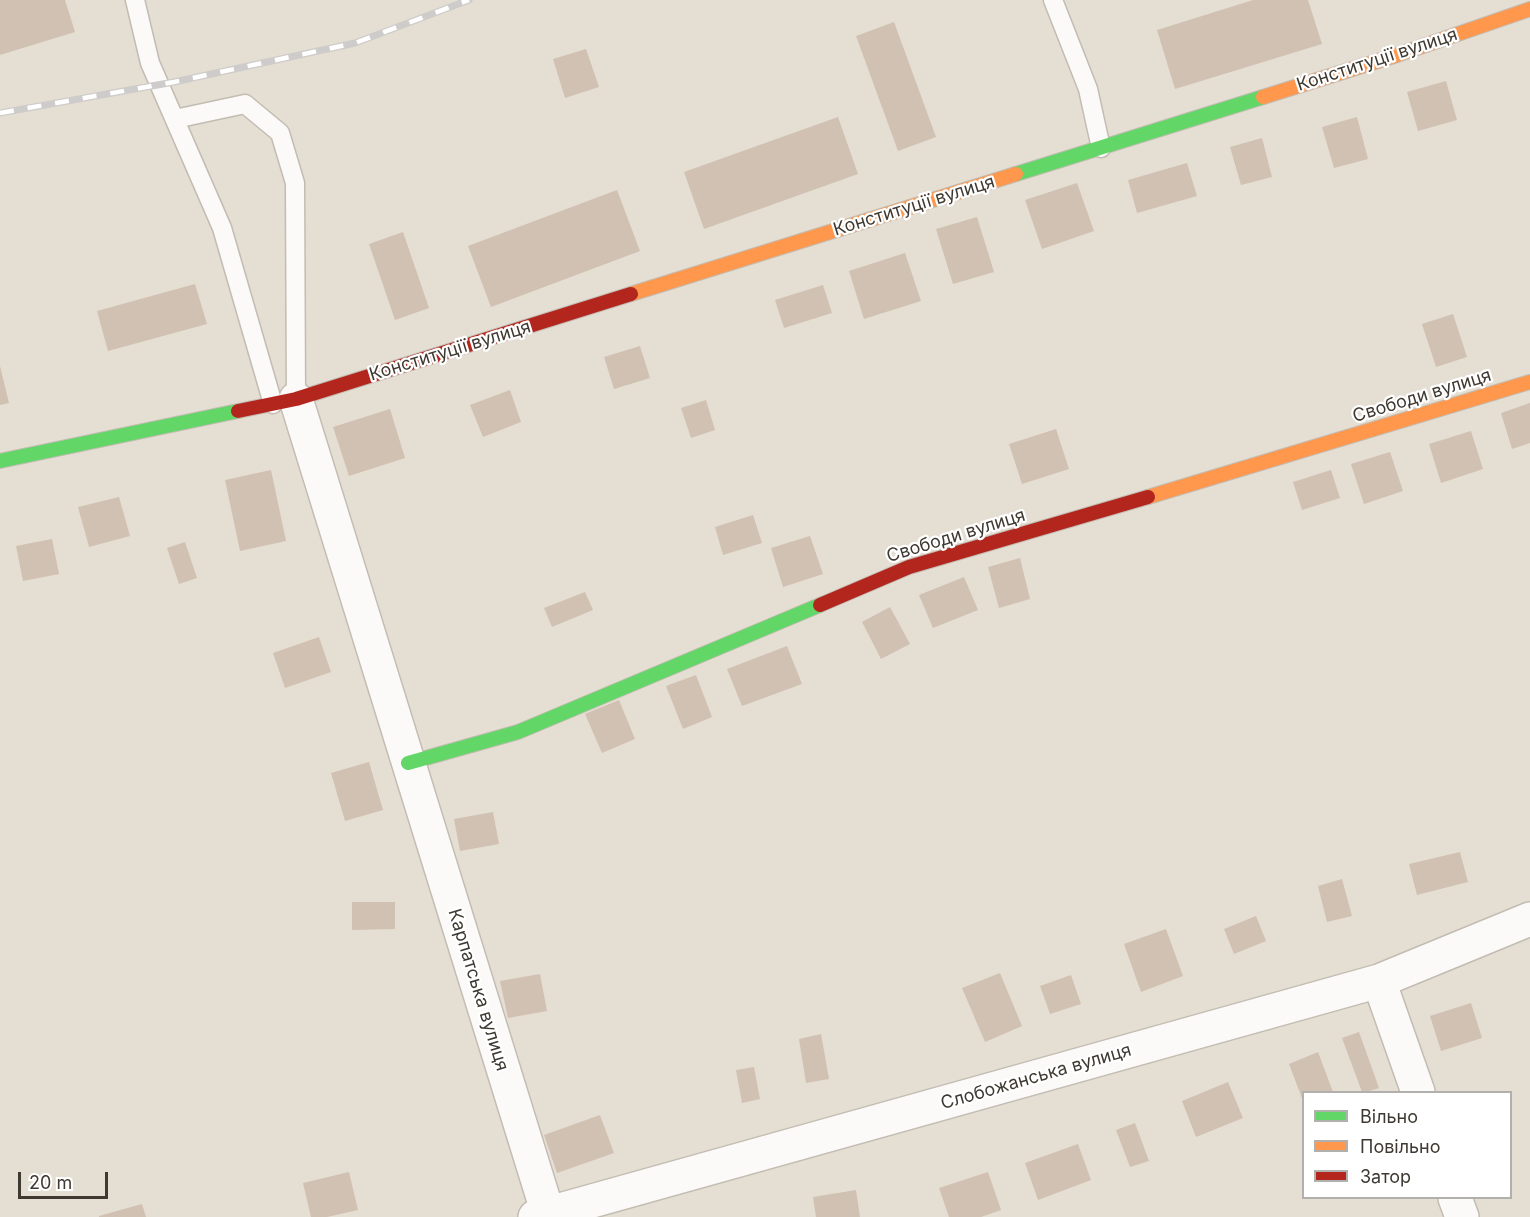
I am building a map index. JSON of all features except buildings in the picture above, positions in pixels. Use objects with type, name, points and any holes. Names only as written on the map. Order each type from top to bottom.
[{"type":"street","name":"Конституції вулиця","points":[[0,461],[284,402],[1397,55],[1530,9]]},
{"type":"street","name":"Свободи вулиця","points":[[408,763],[518,732],[909,567],[1530,382]]},
{"type":"street","points":[[284,402],[408,763]]},
{"type":"street","name":"Карпатська вулиця","points":[[408,763],[544,1216]]},
{"type":"street","name":"Слобожанська вулиця","points":[[544,1216],[1379,981],[1530,919]]},
{"type":"street","points":[[1379,981],[1419,1091]]},
{"type":"street","points":[[1456,1199],[1462,1217]]},
{"type":"lane","points":[[135,0],[150,63],[222,228],[284,402]]},
{"type":"lane","points":[[1053,0],[1088,89],[1101,148]]},
{"type":"lane","points":[[175,118],[245,104],[280,133],[296,183],[284,402]]},
{"type":"railway","points":[[0,113],[174,82],[355,43],[469,0]]},
{"type":"traffic: fast","points":[[1016,174],[1263,97]]},
{"type":"traffic: fast","points":[[0,461],[238,411]]},
{"type":"traffic: fast","points":[[408,763],[518,732],[820,605]]},
{"type":"traffic: slow","points":[[1263,97],[1397,55],[1530,9]]},
{"type":"traffic: slow","points":[[631,294],[1016,174]]},
{"type":"traffic: slow","points":[[1148,497],[1530,382]]},
{"type":"traffic: jam","points":[[238,411],[296,399],[631,294]]},
{"type":"traffic: jam","points":[[820,605],[909,567],[1148,497]]}]
